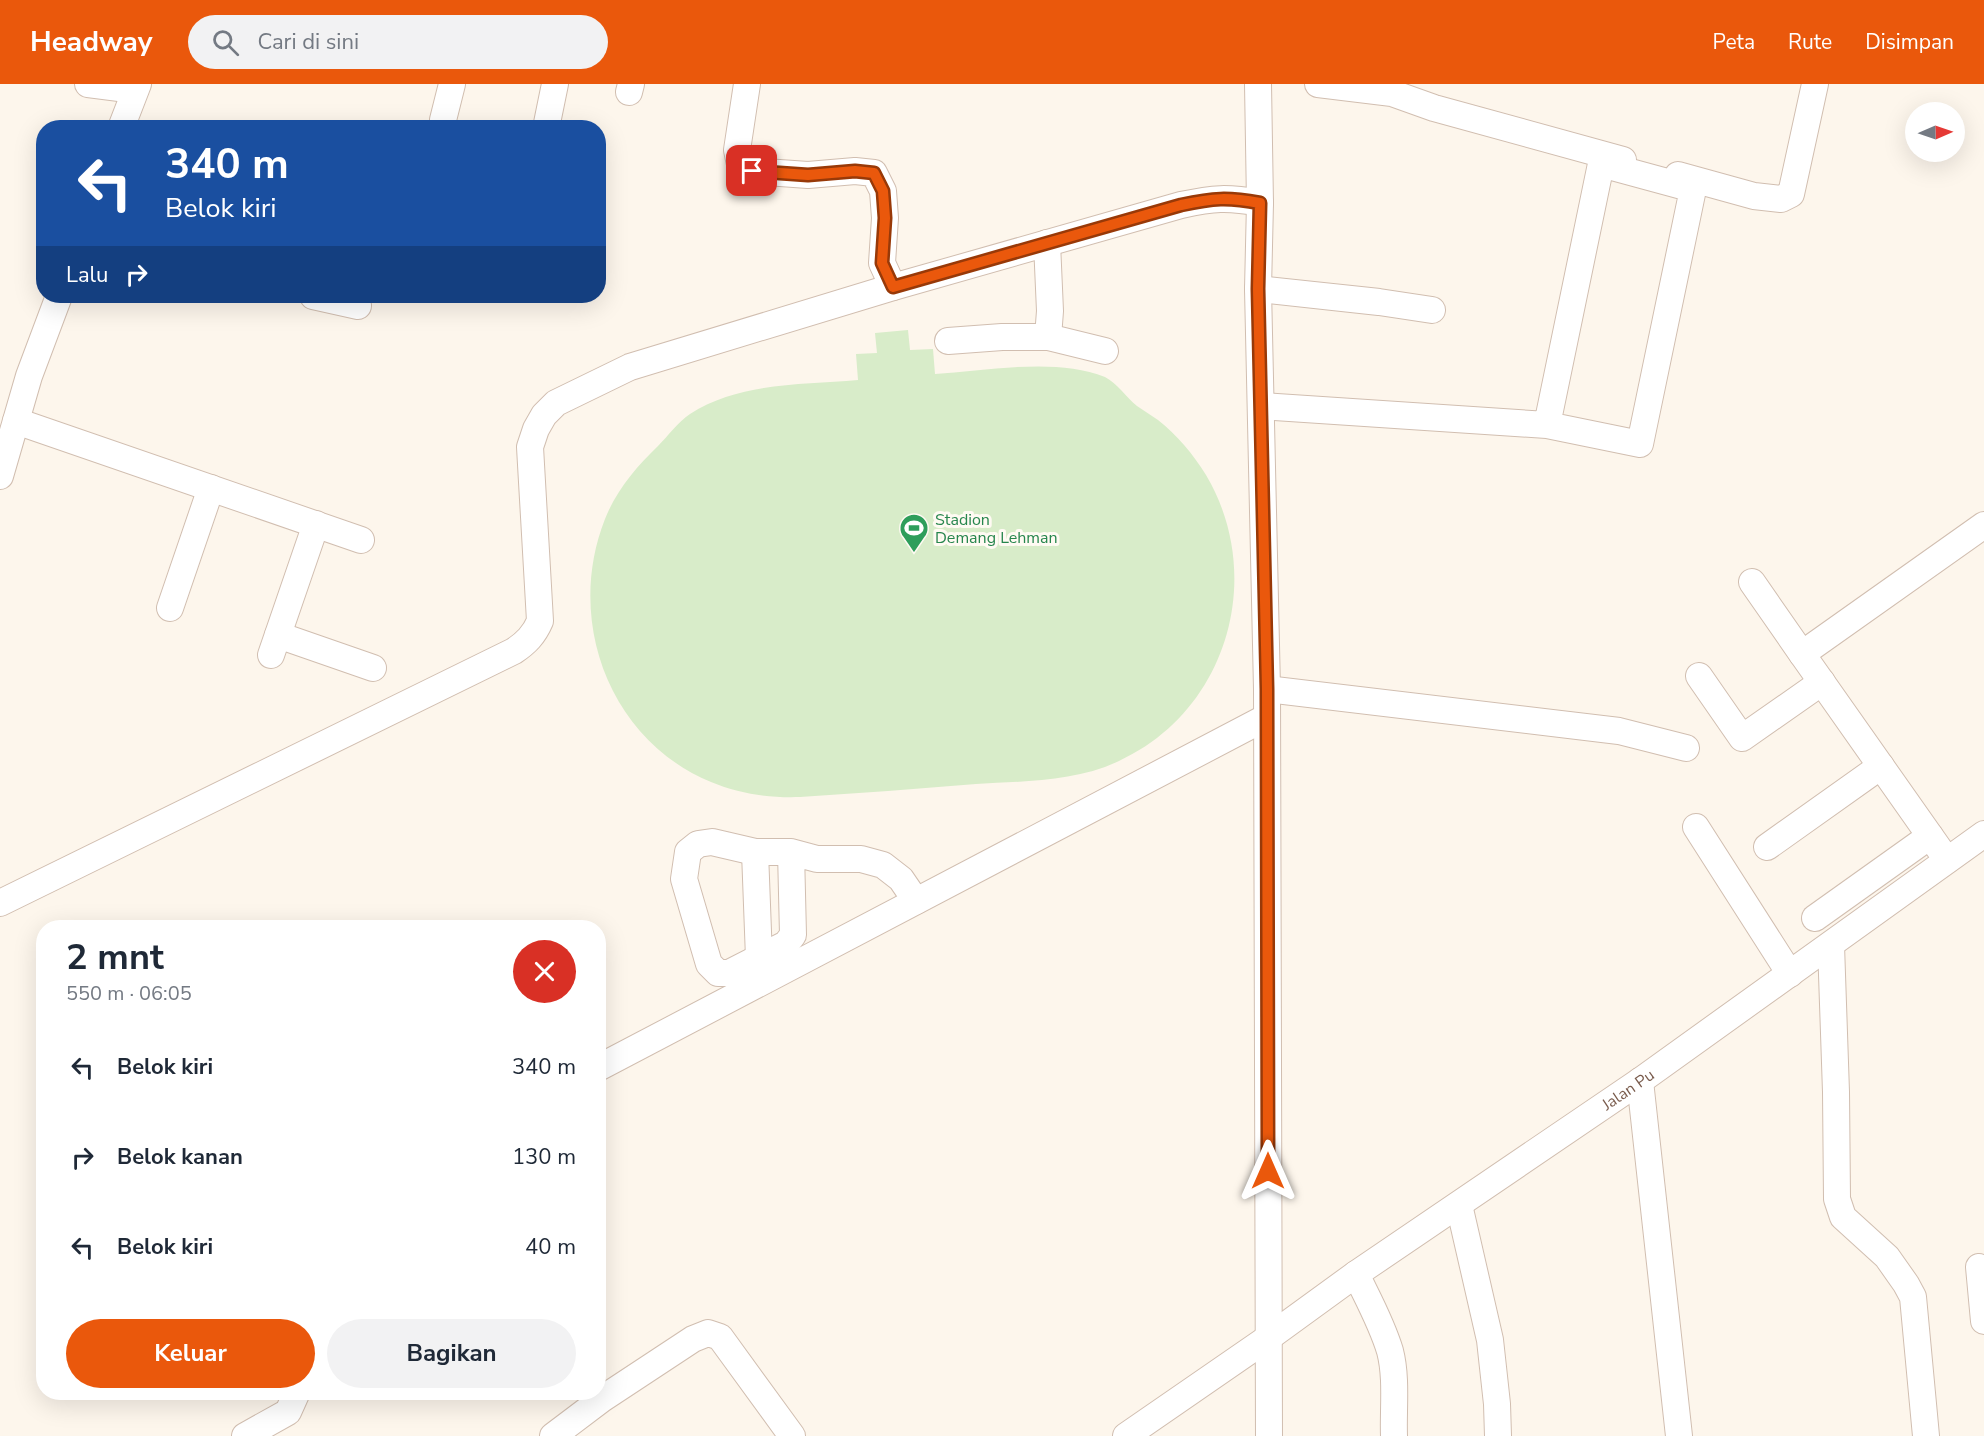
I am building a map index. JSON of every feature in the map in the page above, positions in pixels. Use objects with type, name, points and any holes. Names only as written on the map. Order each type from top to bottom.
[{"type":"street","points":[[88,84],[136,87],[124,120]]},
{"type":"street","points":[[443,120],[452,84]]},
{"type":"street","points":[[548,120],[555,84]]},
{"type":"street","points":[[747,84],[737,150],[740,164],[752,171],[808,175],[855,171],[874,173],[883,191],[885,218],[882,263],[893,287]]},
{"type":"street","points":[[1258,84],[1260,203],[1258,289],[1267,689],[1269,1436]]},
{"type":"street","points":[[1318,84],[1392,93],[1434,108],[1705,183],[1754,196],[1781,199],[1791,194],[1794,184],[1815,84]]},
{"type":"street","points":[[1261,406],[1547,425],[1640,444],[1693,189],[1601,164],[1547,425]]},
{"type":"street","points":[[0,903],[514,651],[527,642],[536,632],[540,621],[530,447],[544,415],[556,403],[630,367],[1047,243],[1200,201],[1232,198],[1260,203]]},
{"type":"street","points":[[1047,243],[1050,311],[1048,337]]},
{"type":"street","points":[[1258,289],[1432,310]]},
{"type":"street","points":[[0,476],[29,376],[56,303]]},
{"type":"street","points":[[344,303],[358,306]]},
{"type":"street","points":[[948,341],[1002,337],[1048,337],[1105,351]]},
{"type":"street","points":[[16,421],[361,540]]},
{"type":"street","points":[[170,608],[211,488]]},
{"type":"street","points":[[316,524],[275,645],[373,668]]},
{"type":"street","points":[[1802,654],[1982,530]]},
{"type":"street","points":[[1752,582],[1947,860]]},
{"type":"street","points":[[1699,676],[1742,738],[1822,682]]},
{"type":"street","points":[[1267,689],[1619,731],[1686,748]]},
{"type":"street","points":[[606,1064],[1267,717]]},
{"type":"street","points":[[1767,847],[1881,766]]},
{"type":"street","points":[[1696,827],[1790,974]]},
{"type":"street","name":"Jalan Pu","points":[[1126,1436],[1356,1274],[1640,1081],[1984,834]]},
{"type":"street","points":[[1815,918],[1930,836]]},
{"type":"street","points":[[791,852],[793,935],[786,944],[759,958],[729,973],[718,973],[709,964],[684,879],[688,852],[698,844],[712,842],[755,852],[791,852],[817,860],[861,860],[884,865],[901,879],[916,901]]},
{"type":"street","points":[[755,852],[759,958]]},
{"type":"street","points":[[1831,945],[1837,1198],[1843,1217],[1887,1257],[1906,1284],[1912,1298],[1926,1436]]},
{"type":"street","points":[[1640,1081],[1679,1436]]},
{"type":"street","points":[[1459,1205],[1490,1340],[1498,1436]]},
{"type":"street","points":[[1979,1267],[1984,1321]]},
{"type":"street","points":[[1356,1274],[1375,1313],[1390,1353],[1393,1372],[1394,1436]]},
{"type":"street","points":[[606,1391],[693,1339],[708,1333],[720,1337],[792,1436]]},
{"type":"street","points":[[245,1436],[288,1412],[293,1400]]},
{"type":"street","points":[[553,1436],[593,1400]]},
{"type":"green space","name":"Stadion Demang Lehman","points":[[908,330],[910,350],[933,349],[935,374],[1043,366],[1085,371],[1105,377],[1137,406],[1165,426],[1184,445],[1206,475],[1224,514],[1233,555],[1234,597],[1226,637],[1210,675],[1187,709],[1156,738],[1119,761],[1067,777],[800,797],[755,794],[733,790],[711,782],[676,763],[646,737],[622,707],[605,673],[594,636],[590,597],[594,558],[605,519],[621,489],[634,471],[690,414],[729,396],[750,390],[858,380],[856,354],[877,353],[875,333]]},
{"type":"place","name":"Stadion Demang Lehman","points":[[914,554]]},
{"type":"route","points":[[752,171],[808,175],[855,171],[874,173],[883,191],[885,218],[882,263],[893,287],[1181,205],[1217,198],[1260,203],[1258,289],[1267,689],[1268,1171]]}]
